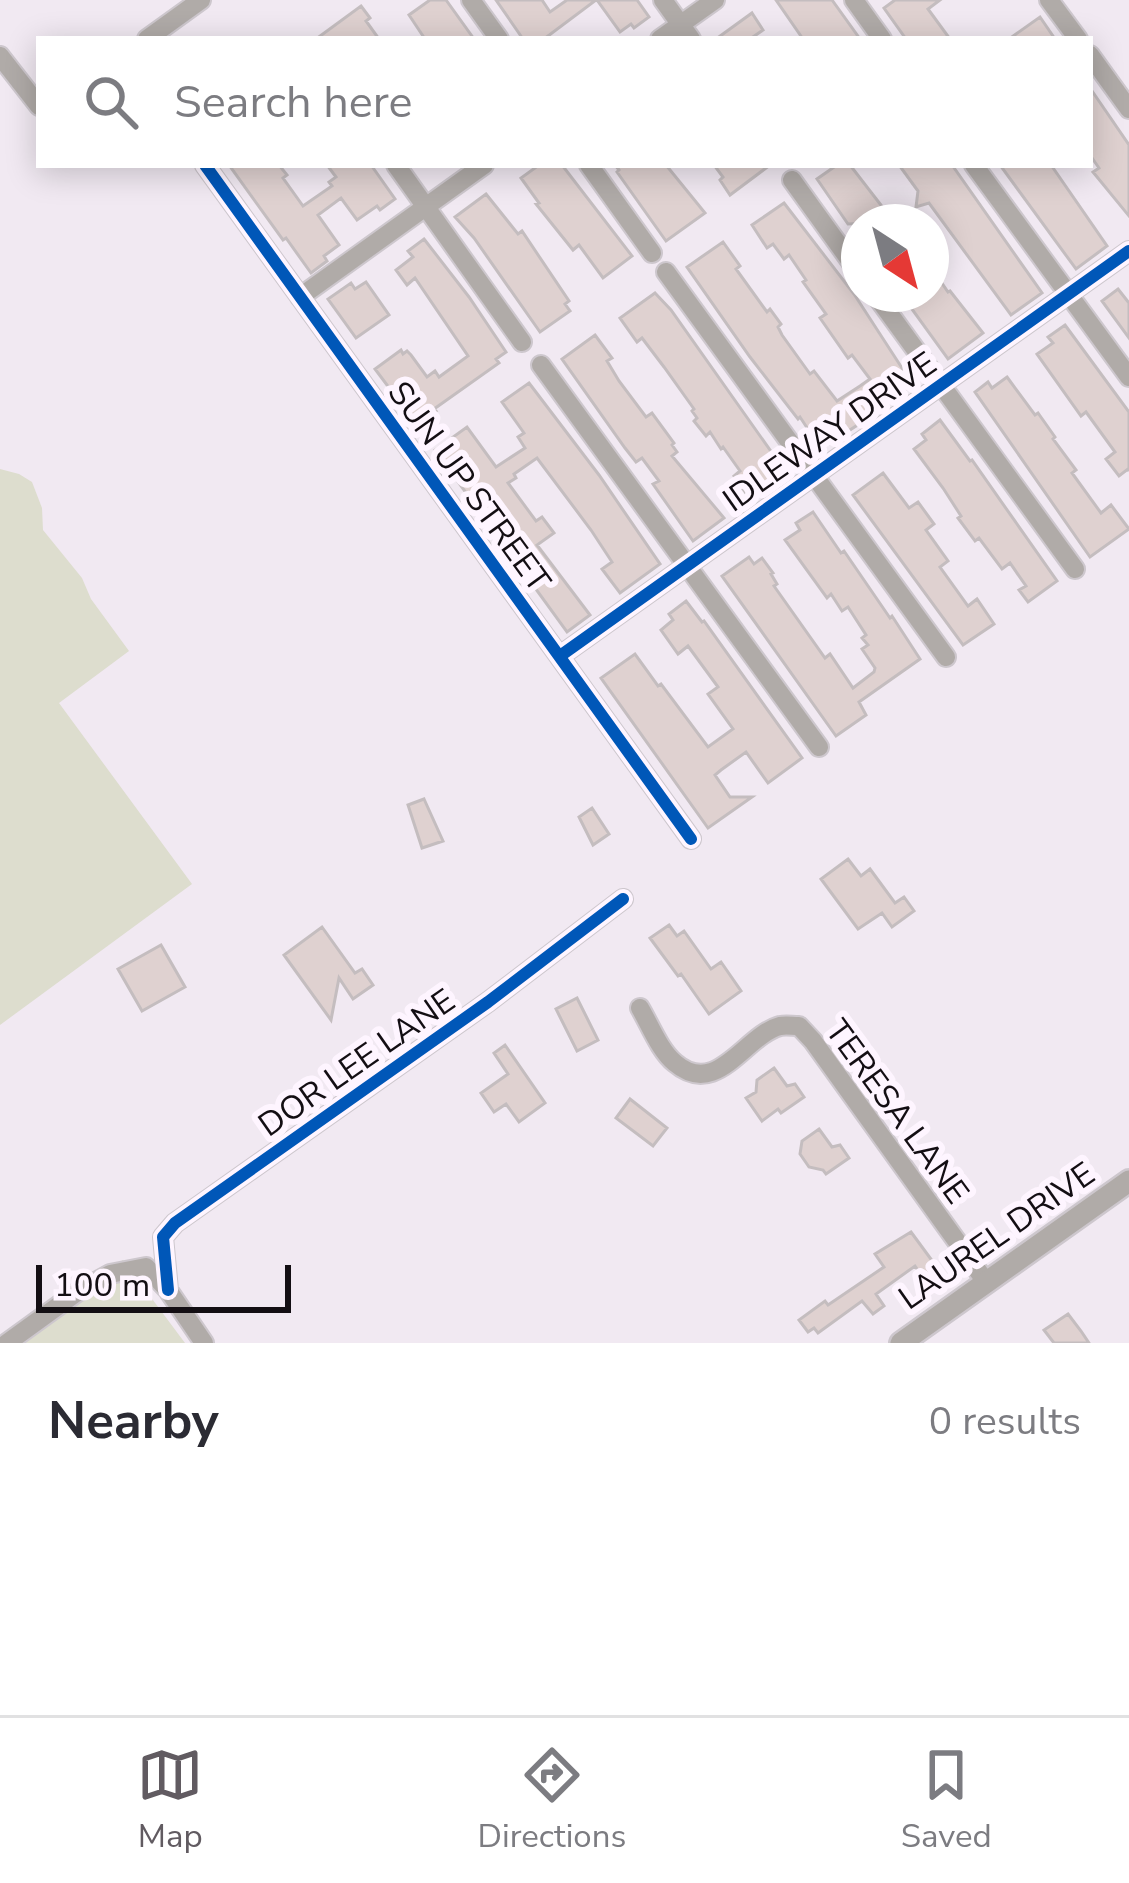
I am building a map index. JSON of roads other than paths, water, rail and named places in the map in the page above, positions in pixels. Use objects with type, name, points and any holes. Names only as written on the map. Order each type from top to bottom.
[{"type":"street","points":[[151,36],[201,0]]},
{"type":"street","points":[[471,0],[497,36]]},
{"type":"street","points":[[663,0],[686,32],[715,0]]},
{"type":"street","points":[[854,0],[880,36]]},
{"type":"street","points":[[1049,0],[1076,36]]},
{"type":"street","points":[[0,56],[36,102]]},
{"type":"street","points":[[1093,59],[1129,109]]},
{"type":"street","name":"SUN UP STREET","points":[[207,168],[692,838]]},
{"type":"street","points":[[398,168],[522,342]]},
{"type":"street","points":[[300,296],[480,168]]},
{"type":"street","points":[[591,168],[652,254]]},
{"type":"street","points":[[976,168],[1129,377]]},
{"type":"street","points":[[792,180],[841,247]]},
{"type":"street","name":"IDLEWAY DRIVE","points":[[560,656],[1129,251]]},
{"type":"street","points":[[666,272],[946,658]]},
{"type":"street","points":[[888,312],[1075,568]]},
{"type":"street","points":[[541,365],[819,748]]},
{"type":"street","name":"DOR LEE LANE","points":[[169,1290],[163,1237],[175,1223],[488,1002],[623,899]]},
{"type":"street","name":"TERESA LANE","points":[[640,1008],[672,1061],[693,1074],[711,1072],[730,1062],[778,1026],[799,1026],[986,1282]]},
{"type":"street","name":"LAUREL DRIVE","points":[[901,1343],[1129,1181]]},
{"type":"street","points":[[7,1343],[110,1274],[146,1267],[169,1290],[204,1343]]}]
